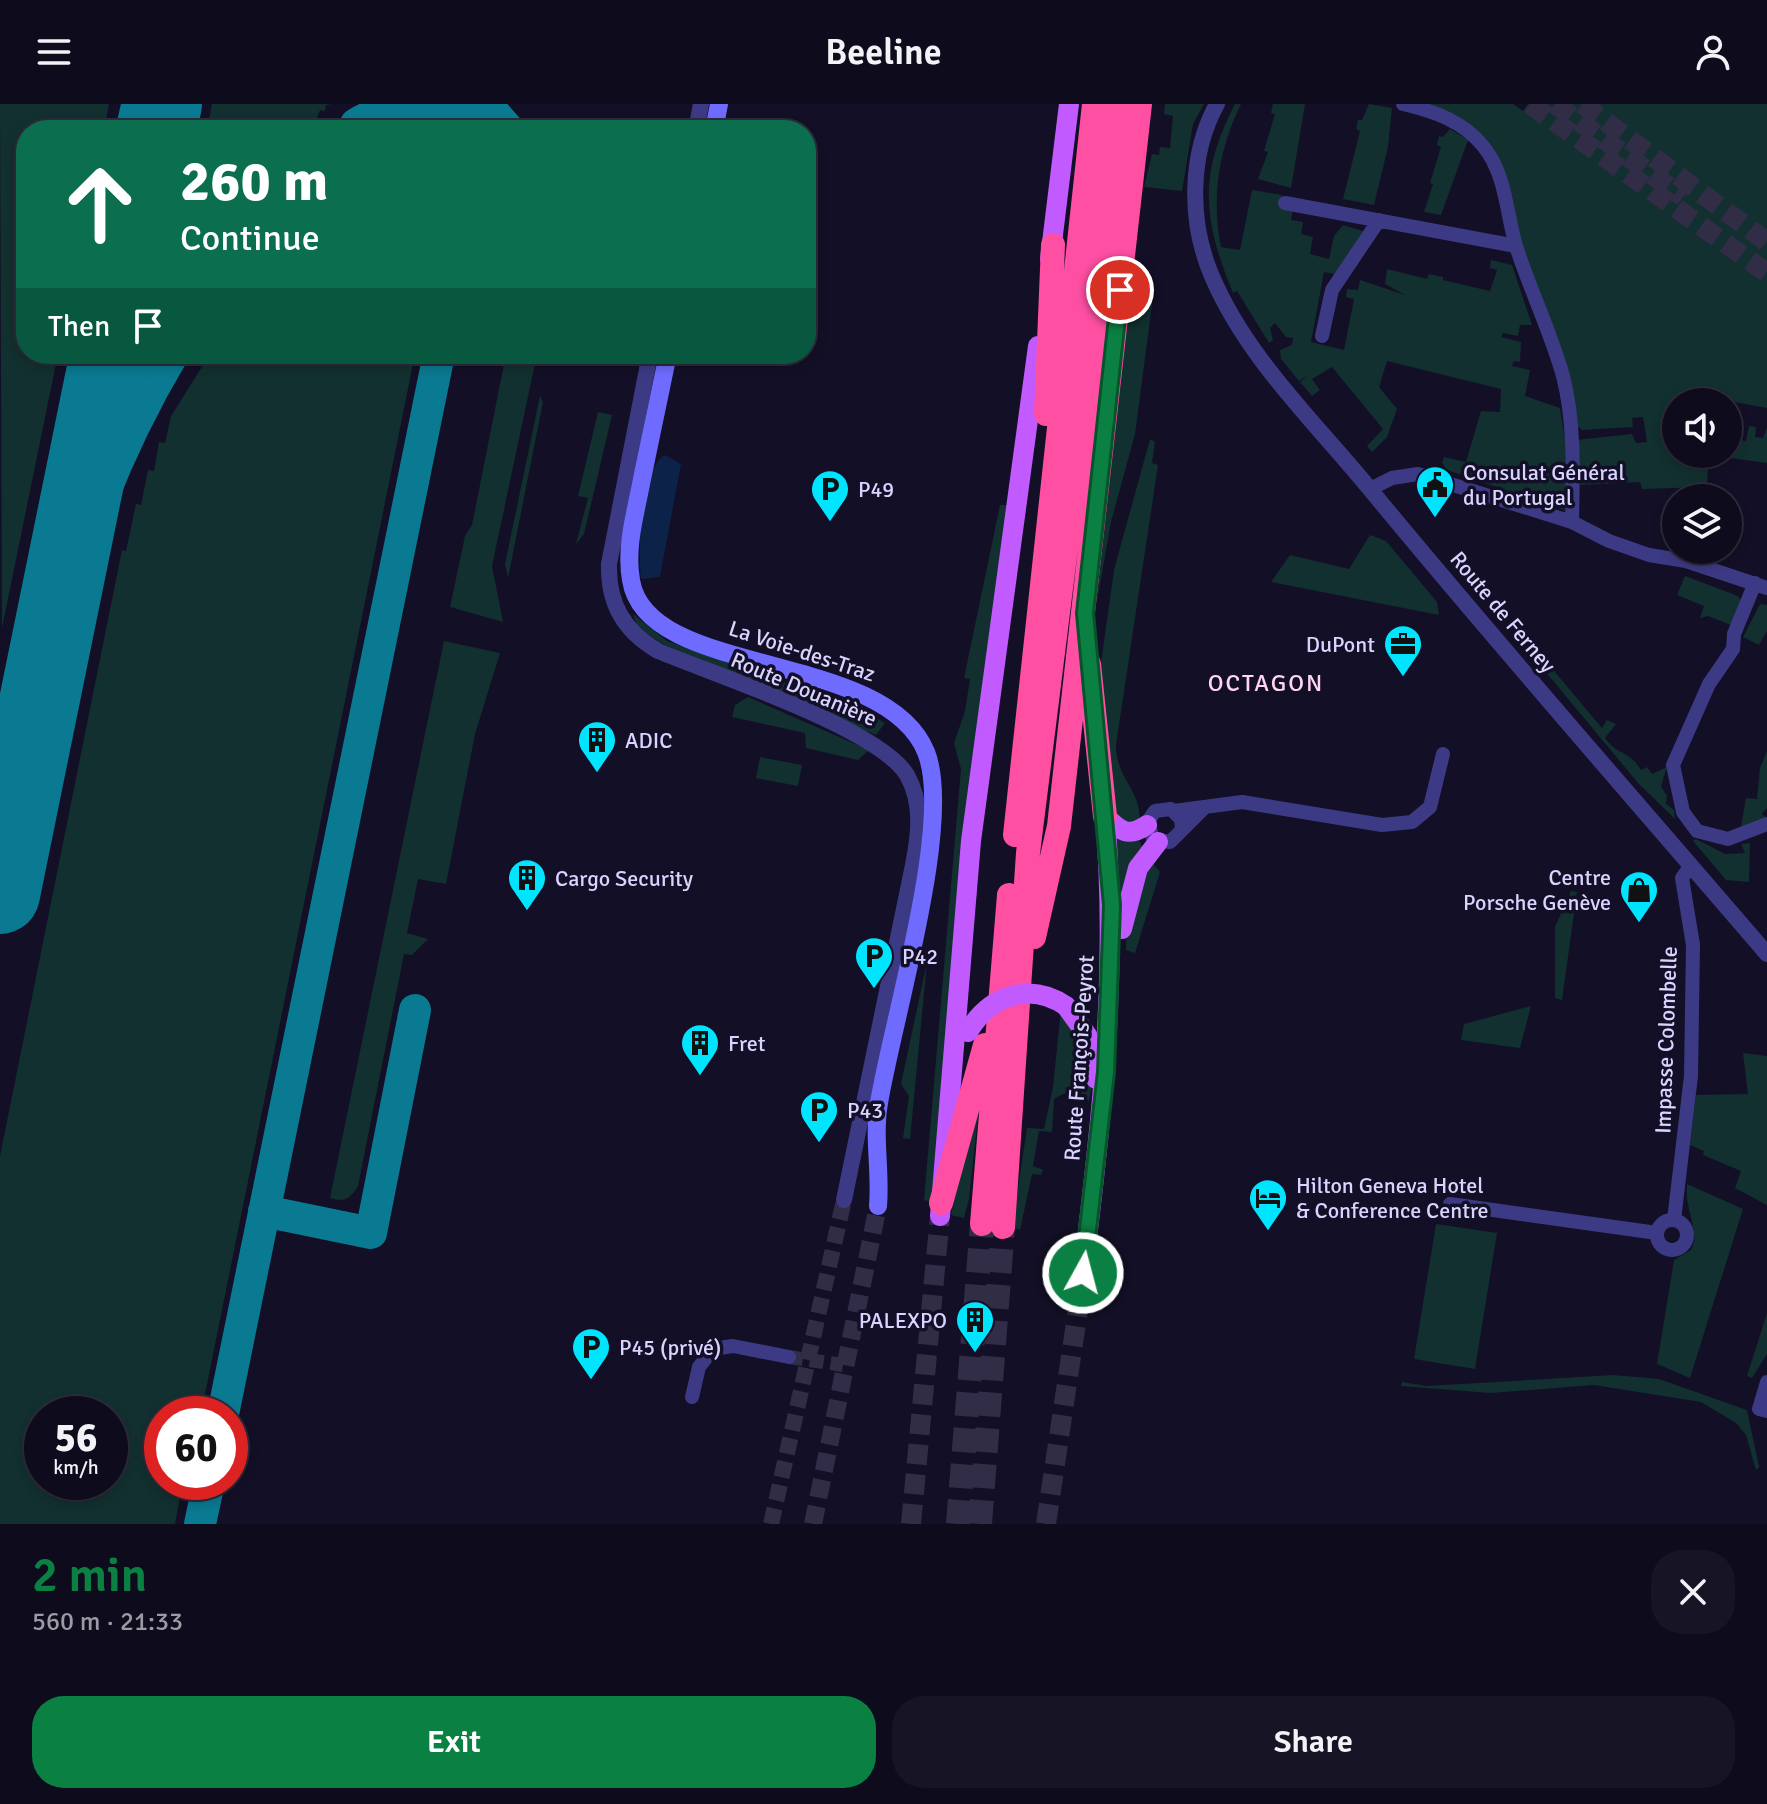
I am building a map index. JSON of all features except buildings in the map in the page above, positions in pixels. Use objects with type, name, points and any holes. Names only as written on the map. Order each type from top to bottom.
[{"type":"highway","points":[[1094,104],[1003,956],[992,1225],[1021,990],[1028,853],[1080,436],[1116,104]]},
{"type":"highway","points":[[1021,990],[1059,826],[1140,104]]},
{"type":"highway","points":[[1046,537],[1046,381],[1053,245]]},
{"type":"highway","points":[[1085,613],[1105,816]]},
{"type":"highway","points":[[940,1210],[983,1052],[1003,956]]},
{"type":"main road","points":[[940,1210],[971,841],[1053,245],[1067,109]]},
{"type":"main road","name":"La Voie-des-Traz","points":[[666,364],[630,541],[631,580],[642,606],[657,622],[687,638],[878,702],[907,723],[928,758],[933,789],[931,837],[879,1101],[878,1206]]},
{"type":"main road","points":[[1105,816],[1124,832],[1153,833],[1129,894],[1110,1012]]},
{"type":"main road","name":"Route François-Peyrot","points":[[1079,1303],[1110,1012],[1112,905],[1105,816]]},
{"type":"main road","points":[[952,1076],[968,1032],[986,1009],[1013,995],[1037,994],[1066,1006],[1080,1021],[1092,1048],[1099,1115]]},
{"type":"street","name":"Route de Ferney","points":[[1217,104],[1205,132],[1196,176],[1199,230],[1210,271],[1227,306],[1261,358],[1370,489],[1767,954]]},
{"type":"street","points":[[1403,104],[1445,117],[1465,128],[1483,146],[1503,187],[1516,246],[1563,376],[1571,433],[1572,522]]},
{"type":"street","points":[[1285,203],[1516,246]]},
{"type":"street","points":[[1322,336],[1332,290],[1379,220]]},
{"type":"street","name":"Route Douanière","points":[[648,364],[609,564],[611,595],[618,613],[630,631],[658,651],[872,742],[894,758],[909,779],[916,801],[918,829],[844,1200]]},
{"type":"street","points":[[1370,489],[1392,478],[1418,474],[1572,522],[1635,550],[1692,562],[1761,585],[1734,634],[1733,649],[1709,684],[1673,765],[1683,812],[1697,831],[1728,839],[1767,824]]},
{"type":"street","points":[[1205,807],[1174,840],[1153,833],[1155,811],[1242,802],[1382,825],[1412,822],[1430,807],[1443,754]]},
{"type":"street","points":[[1174,811],[1181,819],[1182,829]]},
{"type":"street","name":"Impasse Colombelle","points":[[1450,1204],[1657,1233],[1658,1242],[1665,1249],[1675,1250],[1683,1245],[1687,1232],[1674,1220],[1691,1076],[1693,945],[1682,886],[1684,871],[1691,865]]},
{"type":"street","points":[[1657,1233],[1664,1222],[1674,1220]]},
{"type":"street","points":[[692,1397],[699,1367],[713,1349],[733,1346],[789,1357]]},
{"type":"street","points":[[1763,1410],[1767,1382]]},
{"type":"green space","points":[[0,104],[109,104],[106,120],[16,120],[16,364],[56,364],[2,628]]},
{"type":"green space","points":[[212,104],[332,104],[326,105],[325,111],[320,110],[316,120],[209,120]]},
{"type":"green space","points":[[1165,104],[1204,104],[1193,124],[1182,191],[1144,187],[1152,154],[1159,155],[1160,147],[1170,148],[1173,116],[1164,114]]},
{"type":"green space","points":[[1235,104],[1241,104],[1222,156],[1217,192],[1221,247],[1240,250],[1252,190],[1282,195],[1279,207],[1293,209],[1291,220],[1303,222],[1301,234],[1313,237],[1310,254],[1329,259],[1334,236],[1343,225],[1366,232],[1338,275],[1324,272],[1311,342],[1344,350],[1354,299],[1346,297],[1347,289],[1358,290],[1360,280],[1405,295],[1385,284],[1387,269],[1427,279],[1429,274],[1490,291],[1497,270],[1490,268],[1491,260],[1512,265],[1532,325],[1520,325],[1518,336],[1503,333],[1501,337],[1521,342],[1520,362],[1514,361],[1512,366],[1530,370],[1525,396],[1560,408],[1566,446],[1567,507],[1564,510],[1447,470],[1442,463],[1444,457],[1466,462],[1481,411],[1500,412],[1501,389],[1387,361],[1379,387],[1397,409],[1387,437],[1372,452],[1367,446],[1383,429],[1332,367],[1312,379],[1320,390],[1312,396],[1300,382],[1308,375],[1299,381],[1281,359],[1280,350],[1292,345],[1293,338],[1286,337],[1275,323],[1270,328],[1273,340],[1269,343],[1237,291],[1233,293],[1215,243],[1209,198],[1210,176],[1215,153]]},
{"type":"green space","points":[[1273,104],[1305,104],[1291,188],[1258,179],[1268,152],[1264,151],[1275,114],[1271,113]]},
{"type":"green space","points":[[1369,104],[1392,108],[1388,147],[1374,205],[1343,199],[1360,131],[1356,129],[1358,120],[1362,120]]},
{"type":"green space","points":[[1419,104],[1513,104],[1523,111],[1528,104],[1767,104],[1767,408],[1742,403],[1742,388],[1662,388],[1662,468],[1708,468],[1707,484],[1662,484],[1662,488],[1642,489],[1640,482],[1579,485],[1576,440],[1632,434],[1636,443],[1647,442],[1643,417],[1632,418],[1633,427],[1582,430],[1575,424],[1497,158]]},
{"type":"green space","points":[[1450,129],[1468,140],[1441,215],[1424,212],[1441,147],[1437,145],[1439,136],[1443,137]]},
{"type":"green space","points":[[1132,275],[1147,279],[1152,305],[1135,434],[1111,522],[1096,607]]},
{"type":"green space","points":[[204,364],[413,364],[205,1396],[144,1396],[144,1500],[180,1500],[175,1524],[0,1524],[0,1156],[122,550],[126,551],[136,504],[141,505],[148,470],[154,471],[159,442],[165,443],[171,416]]},
{"type":"green space","points":[[504,364],[535,364],[492,566],[503,622],[450,607],[465,536],[472,525]]},
{"type":"green space","points":[[540,396],[543,402],[508,578],[505,564]]},
{"type":"green space","points":[[598,412],[612,415],[584,534],[576,544],[588,498],[578,496]]},
{"type":"green space","points":[[1749,426],[1756,427],[1755,437],[1763,438],[1767,427],[1767,463],[1742,460],[1742,440],[1746,441]]},
{"type":"green space","points":[[1150,439],[1155,442],[1152,463],[1158,465],[1116,745],[1120,766],[1137,802],[1139,820],[1124,828],[1107,797],[1100,670],[1114,570]]},
{"type":"green space","points":[[1000,505],[1009,505],[932,1202],[924,1200],[961,769],[954,743],[965,711],[970,679],[964,678]]},
{"type":"green space","points":[[1370,535],[1386,541],[1437,602],[1439,615],[1271,582],[1290,555],[1349,569]]},
{"type":"green space","points":[[1685,576],[1738,596],[1741,600],[1731,625],[1708,616],[1700,618],[1704,606],[1677,595]]},
{"type":"green space","points":[[1760,604],[1767,605],[1767,631],[1759,645],[1743,637]]},
{"type":"green space","points":[[633,614],[667,641],[861,709],[885,723],[876,735],[675,650],[644,631]]},
{"type":"green space","points":[[1528,640],[1602,728],[1607,720],[1616,724],[1605,738],[1614,748],[1632,759],[1641,770],[1647,767],[1652,774],[1667,767],[1661,786],[1667,796],[1666,804],[1674,810],[1675,819],[1638,783],[1525,647]]},
{"type":"green space","points":[[444,641],[500,653],[475,734],[446,884],[418,879],[407,933],[428,939],[412,955],[404,954],[358,1186],[353,1194],[340,1200],[330,1198]]},
{"type":"green space","points":[[748,697],[869,750],[858,760],[806,748],[805,733],[732,717],[735,705]]},
{"type":"green space","points":[[1767,751],[1767,808],[1762,814],[1767,819],[1740,832],[1746,798],[1757,799],[1760,768]]},
{"type":"green space","points":[[760,757],[802,765],[798,786],[756,778]]},
{"type":"green space","points":[[1114,837],[1138,838],[1144,851],[1119,909]]},
{"type":"green space","points":[[1696,839],[1725,854],[1745,853],[1741,844],[1750,843],[1749,882],[1726,880],[1693,841]]},
{"type":"green space","points":[[1152,862],[1160,872],[1135,953],[1126,950],[1131,903],[1138,883]]},
{"type":"green space","points":[[1571,891],[1577,892],[1562,1000],[1555,998],[1555,927]]},
{"type":"green space","points":[[927,962],[910,1139],[903,1138],[909,1096],[901,1084]]},
{"type":"green space","points":[[1531,1006],[1520,1048],[1461,1040],[1464,1024]]},
{"type":"green space","points":[[1061,1009],[1076,1023],[1092,1084],[1089,1101],[1072,1092],[1054,1099],[1052,1132],[1039,1131],[1033,1166],[1043,1170],[1041,1175],[1032,1174],[1020,1230],[1012,1227],[1027,1128],[1044,1129],[1053,1087]]},
{"type":"green space","points":[[1743,1053],[1767,1056],[1767,1205],[1735,1188],[1741,1171],[1703,1155],[1704,1151],[1690,1145],[1696,1095],[1748,1094]]},
{"type":"green space","points":[[983,1071],[969,1199],[964,1218],[951,1215]]},
{"type":"green space","points":[[1687,1184],[1743,1209],[1690,1378],[1657,1364],[1674,1260],[1691,1250],[1694,1243]]},
{"type":"green space","points":[[1436,1224],[1497,1233],[1475,1369],[1414,1359]]},
{"type":"green space","points":[[1767,1313],[1767,1354],[1752,1378],[1747,1376]]},
{"type":"green space","points":[[1613,1375],[1659,1379],[1747,1410],[1759,1467],[1756,1470],[1746,1435],[1736,1423],[1701,1402],[1594,1385],[1490,1393],[1401,1386],[1402,1382],[1427,1386]]},
{"type":"water","points":[[665,455],[681,464],[660,577],[641,579],[640,531],[645,493],[656,463]]},
{"type":"taxiway","points":[[423,112],[446,114],[469,104]]},
{"type":"taxiway","points":[[486,104],[500,120]]},
{"type":"taxiway","points":[[363,120],[405,110],[437,120]]},
{"type":"taxiway","points":[[11,839],[38,711],[70,589],[113,471],[168,364]]},
{"type":"taxiway","points":[[227,1396],[437,364]]},
{"type":"taxiway","points":[[264,1211],[371,1233],[415,1010]]},
{"type":"taxiway","points":[[200,1524],[205,1500]]},
{"type":"runway","points":[[158,120],[162,104]]},
{"type":"runway","points":[[0,894],[108,364]]},
{"type":"tunnel","points":[[1530,104],[1767,273]]},
{"type":"tunnel","points":[[1555,104],[1683,197]]},
{"type":"tunnel","points":[[1582,104],[1767,242]]},
{"type":"tunnel","points":[[771,1524],[844,1200]]},
{"type":"tunnel","points":[[813,1524],[878,1206]]},
{"type":"tunnel","points":[[911,1524],[940,1216]]},
{"type":"tunnel","points":[[958,1524],[982,1224]]},
{"type":"tunnel","points":[[980,1524],[1003,1227]]},
{"type":"tunnel","points":[[1046,1524],[1079,1303]]},
{"type":"tunnel","points":[[789,1357],[843,1365]]},
{"type":"place","name":"Consulat Général du Portugal","points":[[1435,519]]},
{"type":"place","name":"P49","points":[[830,523]]},
{"type":"place","name":"DuPont","points":[[1403,678]]},
{"type":"place","name":"ADIC","points":[[597,774]]},
{"type":"place","name":"Cargo Security","points":[[527,912]]},
{"type":"place","name":"Centre Porsche Genève","points":[[1639,924]]},
{"type":"place","name":"P42","points":[[874,990]]},
{"type":"place","name":"Fret","points":[[700,1077]]},
{"type":"place","name":"P43","points":[[819,1144]]},
{"type":"place","name":"Hilton Geneva Hotel & Conference Centre","points":[[1268,1232]]},
{"type":"place","name":"PALEXPO","points":[[975,1354]]},
{"type":"place","name":"P45 (privé)","points":[[591,1381]]},
{"type":"district","name":"OCTAGON","points":[[1266,683]]},
{"type":"route","points":[[1083,1273],[1106,1072],[1112,905],[1085,613],[1120,290]]}]
